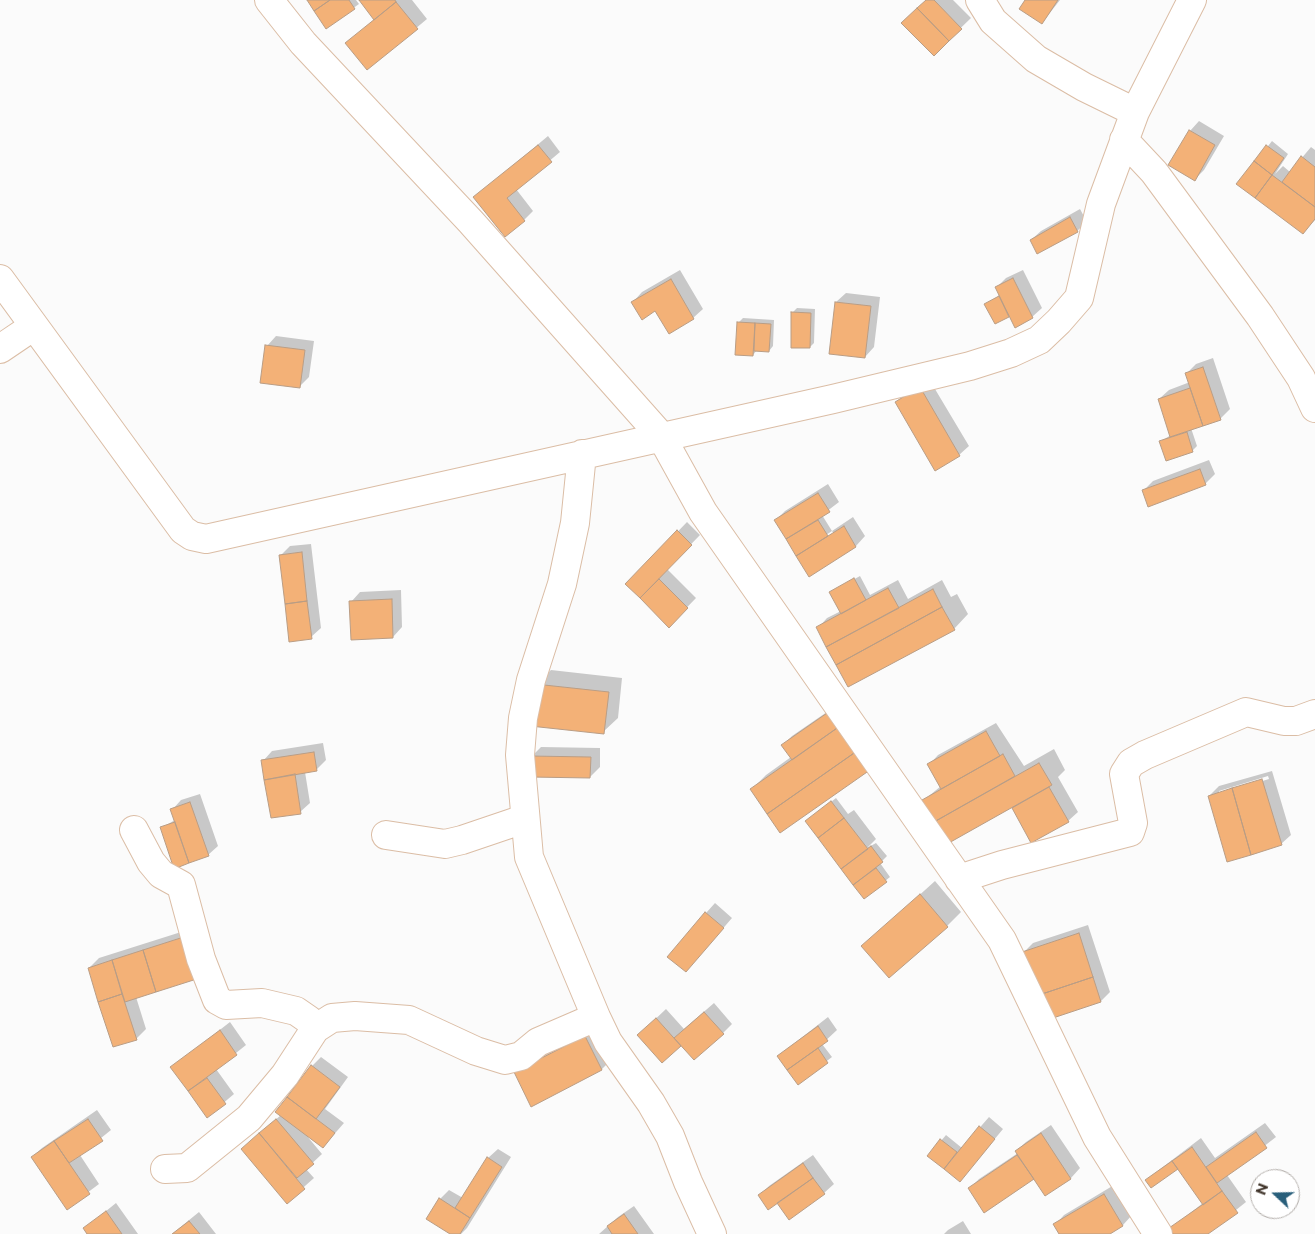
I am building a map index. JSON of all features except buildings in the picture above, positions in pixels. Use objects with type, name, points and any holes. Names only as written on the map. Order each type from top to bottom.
[{"type":"street","points":[[269,0],[303,44],[471,222],[661,436],[703,512],[1002,940],[1096,1137],[1158,1234]]},
{"type":"street","points":[[980,0],[993,21],[1036,59],[1084,87],[1135,112]]},
{"type":"street","points":[[0,279],[183,530],[192,536],[206,539],[220,538],[970,366],[1011,353],[1040,340],[1079,298],[1101,204],[1124,140],[1135,112],[1192,0]]},
{"type":"street","points":[[1124,140],[1154,172],[1260,316],[1301,378],[1315,408]]},
{"type":"street","points":[[0,349],[34,326]]},
{"type":"street","points":[[582,454],[575,523],[564,576],[549,629],[531,680],[523,718],[520,755],[524,819],[529,858],[596,1018],[608,1042],[651,1103],[670,1136],[688,1182],[712,1234]]},
{"type":"street","points":[[958,879],[1002,865],[1130,832],[1133,823],[1124,774],[1131,763],[1145,755],[1246,712],[1284,721],[1296,721],[1315,714]]},
{"type":"street","points":[[386,835],[445,844],[524,819]]},
{"type":"street","points":[[134,830],[156,868],[180,885],[201,959],[217,1000],[226,1005],[262,1004],[296,1011],[309,1020],[316,1030]]},
{"type":"street","points":[[165,1170],[187,1168],[249,1118],[286,1075],[316,1030],[332,1018],[355,1016],[409,1020],[476,1051],[505,1060],[521,1056],[538,1042],[596,1018]]}]
